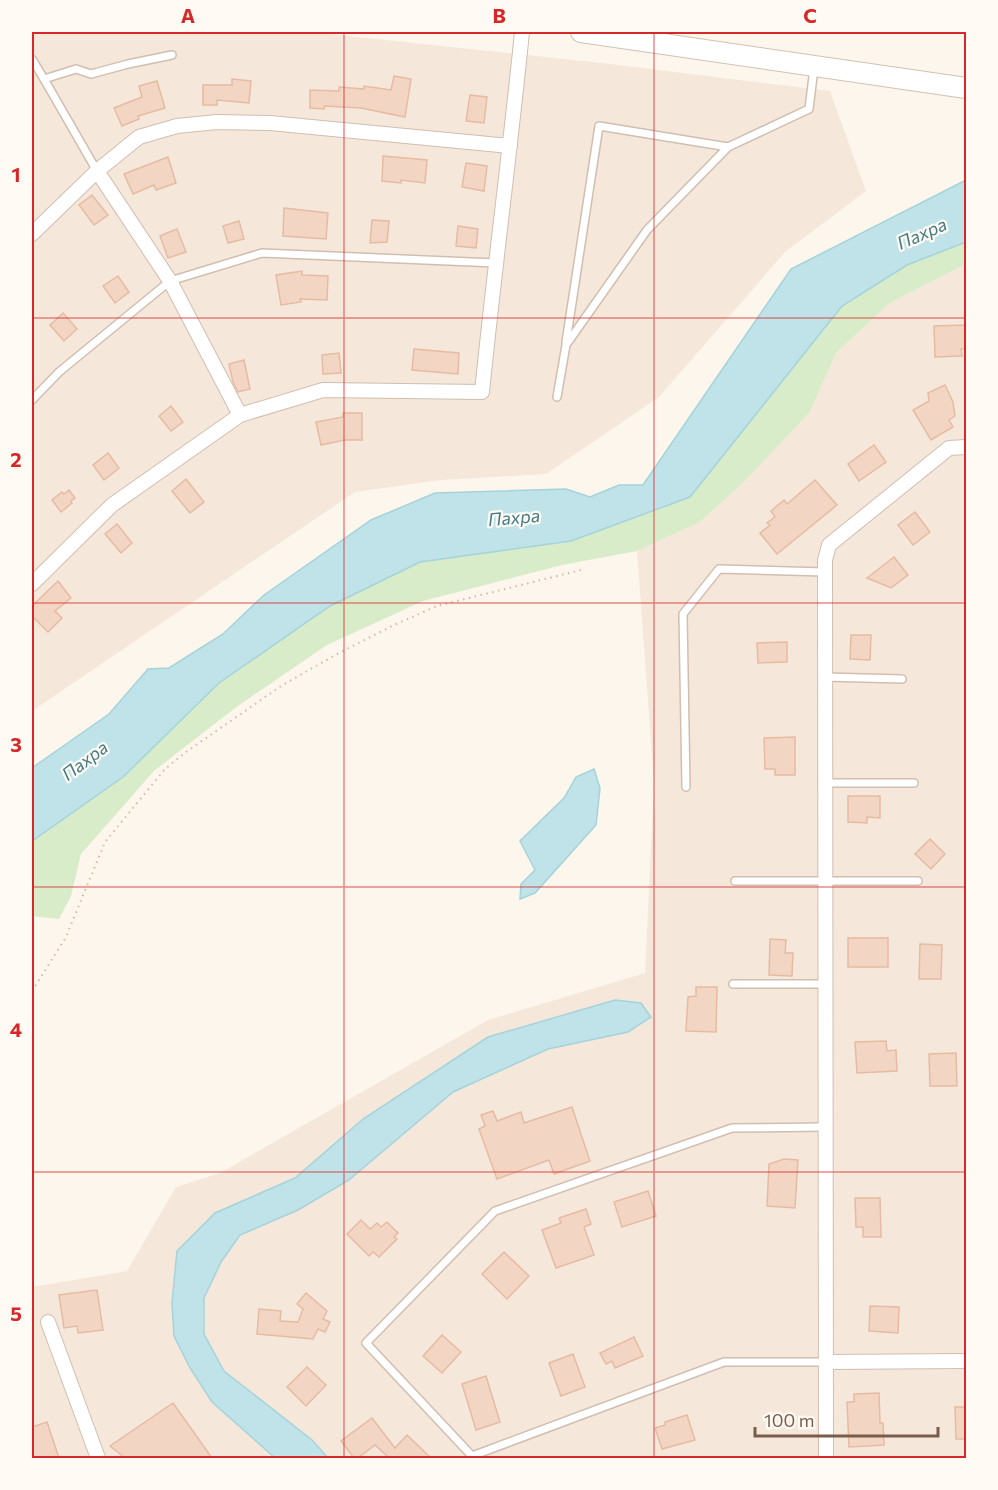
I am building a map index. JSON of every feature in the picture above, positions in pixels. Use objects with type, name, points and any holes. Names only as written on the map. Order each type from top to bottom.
[{"type":"main road","points":[[581,32],[966,88]]},
{"type":"street","points":[[32,584],[112,505],[240,415],[324,390],[482,392],[522,32]]},
{"type":"street","points":[[32,234],[97,171],[139,137],[177,126],[217,122],[270,123],[510,146]]},
{"type":"street","points":[[97,171],[170,281],[240,415]]},
{"type":"street","points":[[826,1458],[825,560],[829,545],[950,448],[966,447]]},
{"type":"street","points":[[48,1322],[98,1458]]},
{"type":"street","points":[[825,1362],[966,1361]]},
{"type":"lane","points":[[44,79],[76,69],[91,74],[172,55]]},
{"type":"lane","points":[[32,59],[97,171]]},
{"type":"lane","points":[[566,345],[647,230],[728,147],[809,109],[815,65]]},
{"type":"lane","points":[[557,397],[599,126],[728,147]]},
{"type":"lane","points":[[32,399],[59,372],[170,281],[262,253],[495,263]]},
{"type":"lane","points":[[686,787],[683,614],[719,569],[825,572]]},
{"type":"lane","points":[[825,677],[902,679]]},
{"type":"lane","points":[[825,783],[914,783]]},
{"type":"lane","points":[[735,881],[918,881]]},
{"type":"lane","points":[[733,984],[826,984]]},
{"type":"lane","points":[[825,1127],[732,1128],[495,1211],[366,1343],[472,1456],[724,1362],[825,1362]]},
{"type":"path","points":[[32,991],[66,937],[105,842],[165,769],[186,752],[281,686],[394,625],[437,606],[585,569]]},
{"type":"shaded area","points":[[32,32],[311,32],[602,63],[830,91],[866,191],[785,252],[659,397],[546,474],[441,480],[355,492],[32,711]]},
{"type":"shaded area","points":[[966,264],[966,1458],[32,1458],[32,1287],[127,1271],[176,1187],[220,1173],[488,1020],[645,973],[654,783],[637,551],[700,522],[744,482],[810,412],[836,353],[890,303]]},
{"type":"green space","points":[[966,242],[966,264],[890,303],[836,353],[810,412],[744,482],[700,522],[637,551],[562,565],[423,601],[327,645],[235,708],[154,771],[81,854],[71,896],[59,919],[32,916],[32,841],[123,777],[219,683],[330,606],[420,562],[571,541],[690,497],[842,306],[907,265]]},
{"type":"water","name":"Пахра","points":[[966,180],[966,242],[907,265],[842,306],[690,497],[571,541],[420,562],[330,606],[219,683],[123,777],[32,841],[32,768],[109,714],[148,669],[169,668],[223,634],[264,595],[371,520],[435,493],[566,489],[590,497],[619,485],[643,485],[791,269]]},
{"type":"water","points":[[594,769],[600,788],[596,825],[535,893],[520,899],[521,884],[535,870],[520,841],[564,798],[576,777]]},
{"type":"water","points":[[615,1000],[641,1003],[651,1017],[628,1032],[548,1049],[453,1092],[349,1180],[298,1210],[240,1235],[221,1262],[204,1298],[204,1334],[224,1371],[312,1440],[328,1458],[275,1458],[212,1402],[190,1368],[174,1336],[172,1303],[177,1251],[215,1213],[295,1178],[363,1119],[488,1037]]},
{"type":"building","points":[[394,76],[411,79],[405,117],[361,108],[325,106],[324,109],[310,108],[310,90],[339,91],[339,87],[364,89],[364,86],[391,90]]},
{"type":"building","points":[[232,79],[251,81],[249,103],[217,100],[217,105],[203,105],[203,85],[232,85]]},
{"type":"building","points":[[157,81],[165,108],[138,116],[139,119],[122,126],[114,108],[142,97],[139,86]]},
{"type":"building","points":[[470,95],[487,97],[484,123],[466,121]]},
{"type":"building","points":[[383,156],[427,160],[425,183],[401,180],[401,183],[382,181]]},
{"type":"building","points":[[168,157],[176,183],[156,190],[154,185],[133,194],[124,174]]},
{"type":"building","points":[[466,163],[487,166],[484,191],[462,187]]},
{"type":"building","points":[[92,195],[108,215],[94,225],[79,205]]},
{"type":"building","points":[[284,208],[328,213],[326,239],[283,236]]},
{"type":"building","points":[[372,220],[389,221],[387,242],[370,243]]},
{"type":"building","points":[[239,221],[244,239],[228,243],[223,226]]},
{"type":"building","points":[[458,226],[478,229],[476,248],[456,246]]},
{"type":"building","points":[[177,229],[186,252],[168,258],[160,236]]},
{"type":"building","points":[[302,271],[302,275],[328,276],[327,300],[300,299],[301,302],[281,305],[276,275]]},
{"type":"building","points":[[118,276],[129,292],[115,303],[103,286]]},
{"type":"building","points":[[63,313],[77,329],[64,341],[50,325]]},
{"type":"building","points":[[966,325],[966,349],[961,349],[962,356],[935,357],[934,326]]},
{"type":"building","points":[[414,349],[459,353],[458,374],[412,370]]},
{"type":"building","points":[[339,353],[341,373],[323,374],[322,355]]},
{"type":"building","points":[[244,360],[250,389],[238,392],[229,364]]},
{"type":"building","points":[[945,385],[953,402],[955,416],[949,420],[953,427],[931,440],[913,410],[929,401],[928,393]]},
{"type":"building","points":[[171,406],[183,422],[171,431],[159,416]]},
{"type":"building","points":[[343,413],[362,413],[362,440],[345,440],[321,445],[316,422],[343,417]]},
{"type":"building","points":[[874,445],[886,462],[859,481],[848,464]]},
{"type":"building","points":[[108,453],[119,468],[104,480],[93,465]]},
{"type":"building","points":[[186,479],[204,502],[190,513],[172,491]]},
{"type":"building","points":[[815,480],[837,505],[777,554],[760,533],[770,525],[767,523],[775,517],[771,511],[784,500],[787,504]]},
{"type":"building","points":[[69,490],[75,498],[61,512],[52,500],[62,492],[64,494]]},
{"type":"building","points":[[915,512],[930,532],[913,545],[898,525]]},
{"type":"building","points":[[117,524],[132,543],[121,553],[105,534]]},
{"type":"building","points":[[894,557],[908,575],[891,588],[867,578]]},
{"type":"building","points":[[58,581],[71,598],[55,611],[62,618],[48,632],[32,616],[32,606]]},
{"type":"building","points":[[851,635],[871,635],[870,660],[850,659]]},
{"type":"building","points":[[787,642],[787,662],[758,663],[757,643]]},
{"type":"building","points":[[795,737],[795,775],[775,775],[775,769],[765,769],[764,738]]},
{"type":"building","points":[[848,796],[880,796],[880,818],[867,817],[867,823],[848,822]]},
{"type":"building","points":[[930,839],[945,854],[931,869],[915,854]]},
{"type":"building","points":[[848,938],[888,938],[888,967],[848,967]]},
{"type":"building","points":[[770,939],[786,940],[785,953],[793,953],[792,976],[769,975]]},
{"type":"building","points":[[920,944],[942,945],[941,979],[919,979]]},
{"type":"building","points":[[696,987],[717,987],[716,1032],[686,1031],[688,997],[696,996]]},
{"type":"building","points":[[886,1041],[887,1051],[896,1050],[897,1071],[857,1073],[855,1042]]},
{"type":"building","points":[[956,1053],[957,1086],[930,1086],[929,1054]]},
{"type":"building","points":[[572,1107],[590,1161],[554,1174],[549,1160],[497,1179],[479,1129],[485,1126],[481,1115],[493,1111],[497,1121],[521,1112],[524,1123]]},
{"type":"building","points":[[784,1159],[798,1160],[795,1208],[767,1206],[769,1164]]},
{"type":"building","points":[[648,1191],[656,1216],[622,1227],[614,1202]]},
{"type":"building","points":[[855,1198],[880,1198],[881,1237],[863,1237],[863,1227],[856,1227]]},
{"type":"building","points":[[586,1209],[591,1224],[584,1227],[594,1255],[556,1268],[542,1230],[561,1223],[559,1218]]},
{"type":"building","points":[[361,1220],[370,1229],[377,1223],[381,1227],[387,1222],[398,1233],[394,1237],[397,1239],[379,1257],[373,1252],[369,1256],[347,1234]]},
{"type":"building","points":[[504,1252],[529,1276],[507,1299],[482,1274]]},
{"type":"building","points":[[97,1290],[103,1330],[78,1333],[77,1326],[64,1328],[59,1295]]},
{"type":"building","points":[[306,1293],[327,1311],[323,1319],[330,1322],[325,1332],[318,1329],[313,1339],[257,1334],[259,1309],[281,1311],[280,1321],[298,1322],[303,1309],[297,1304]]},
{"type":"building","points":[[870,1306],[899,1307],[898,1333],[869,1331]]},
{"type":"building","points":[[442,1335],[461,1352],[442,1373],[423,1356]]},
{"type":"building","points":[[634,1337],[643,1356],[615,1368],[612,1361],[606,1364],[600,1353]]},
{"type":"building","points":[[573,1354],[585,1387],[561,1396],[549,1363]]},
{"type":"building","points":[[307,1367],[326,1385],[306,1406],[287,1387]]},
{"type":"building","points":[[486,1376],[500,1422],[476,1430],[462,1384]]},
{"type":"building","points":[[879,1393],[880,1423],[883,1423],[884,1445],[849,1447],[847,1402],[854,1402],[854,1394]]},
{"type":"building","points":[[173,1403],[212,1458],[125,1458],[110,1446]]},
{"type":"building","points":[[955,1407],[966,1407],[966,1439],[956,1439]]},
{"type":"building","points":[[687,1415],[695,1440],[662,1449],[655,1428]]},
{"type":"building","points":[[372,1418],[395,1448],[407,1435],[431,1458],[384,1458],[387,1456],[375,1445],[358,1458],[354,1458],[341,1441]]},
{"type":"building","points":[[47,1422],[59,1458],[32,1458],[32,1427]]}]
